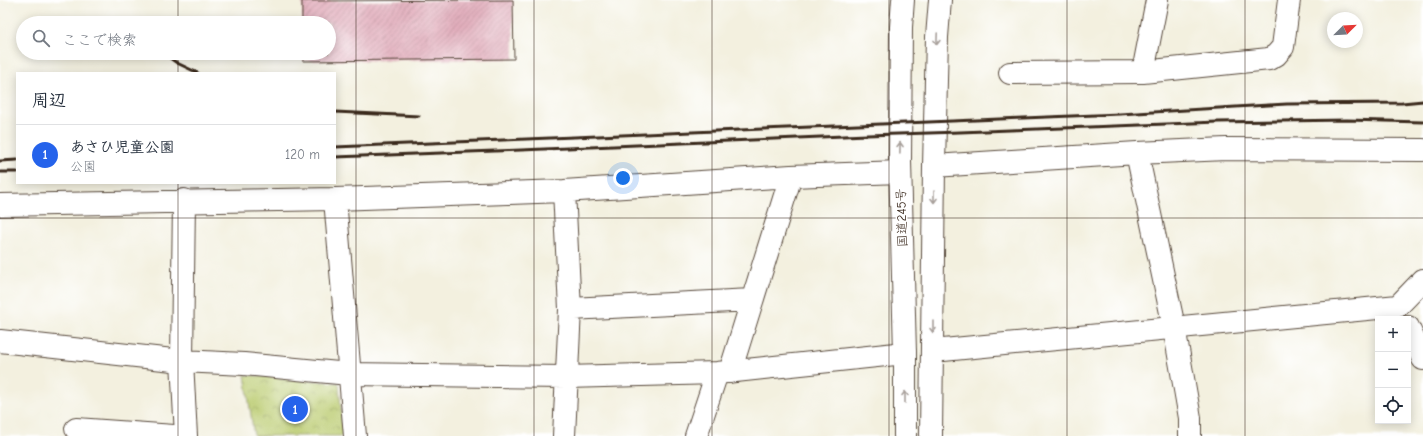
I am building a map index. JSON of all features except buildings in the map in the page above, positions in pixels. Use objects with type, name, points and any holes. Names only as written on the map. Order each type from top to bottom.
[{"type":"main road","name":"国道245号","points":[[903,0],[901,27],[900,172],[905,353],[905,436]]},
{"type":"main road","points":[[931,436],[934,166],[937,37],[940,0]]},
{"type":"main road","points":[[1142,72],[1157,0]]},
{"type":"main road","points":[[1010,73],[1142,72],[1269,59],[1276,55],[1283,47],[1289,0]]},
{"type":"main road","points":[[934,166],[1138,153],[1226,150],[1423,150]]},
{"type":"main road","points":[[1138,153],[1174,327],[1190,418],[1190,436]]},
{"type":"main road","points":[[0,205],[335,198],[564,191],[791,176],[900,172]]},
{"type":"main road","points":[[696,436],[752,300],[791,176]]},
{"type":"main road","points":[[564,191],[570,309],[564,436]]},
{"type":"main road","points":[[335,198],[355,436]]},
{"type":"main road","points":[[184,200],[182,361],[186,436]]},
{"type":"main road","points":[[932,351],[1174,327],[1401,312],[1423,280]]},
{"type":"main road","points":[[570,309],[752,300]]},
{"type":"main road","points":[[1411,333],[1423,359]]},
{"type":"main road","points":[[0,341],[182,361],[244,364],[349,374],[566,377],[723,372],[905,353]]},
{"type":"main road","points":[[76,429],[174,436]]},
{"type":"green space","points":[[245,375],[339,383],[343,436],[254,436]]},
{"type":"railway","points":[[173,60],[196,72]]},
{"type":"railway","points":[[336,147],[1120,114],[1287,104],[1402,103],[1423,101]]},
{"type":"railway","points":[[336,112],[419,116]]},
{"type":"railway","points":[[336,157],[1218,122],[1347,120],[1423,122]]},
{"type":"railway","points":[[0,161],[16,160]]},
{"type":"railway","points":[[0,172],[16,172]]},
{"type":"place","name":"あさひ児童公園","points":[[295,409]]}]
